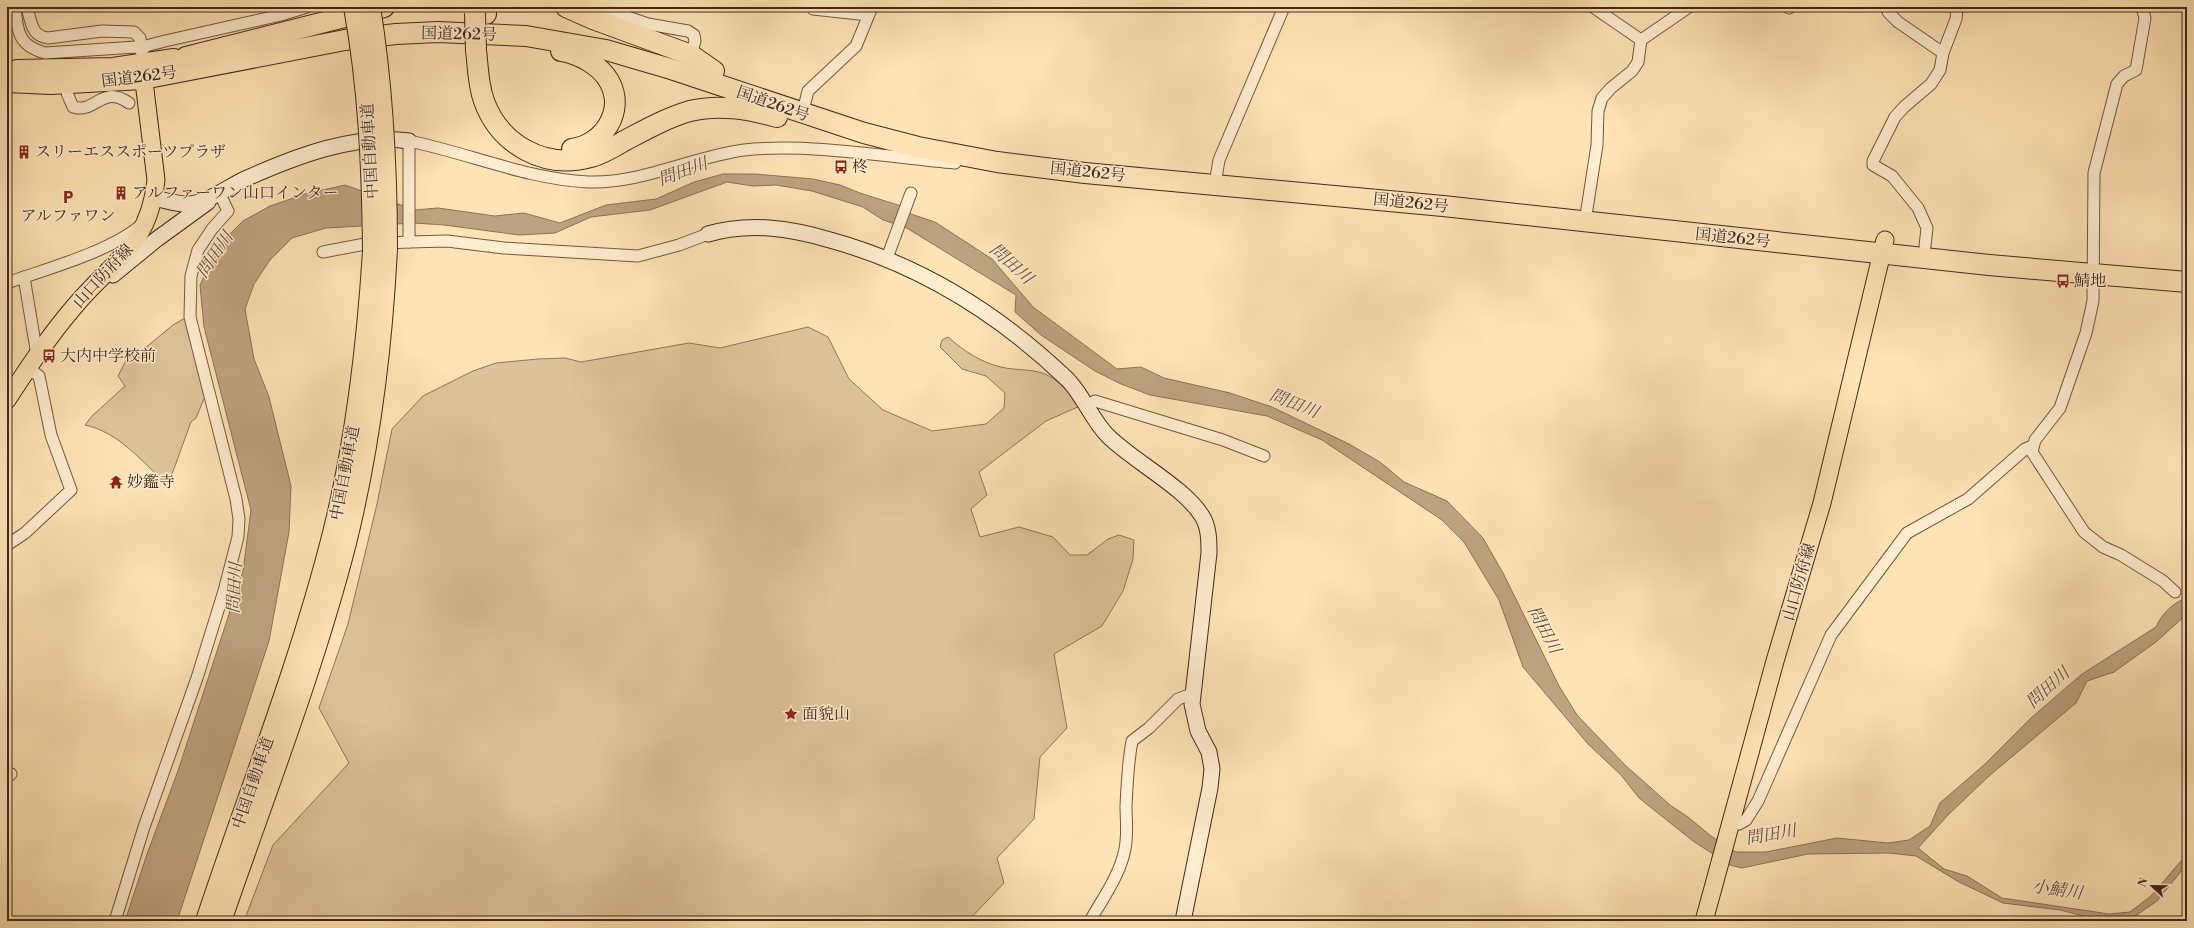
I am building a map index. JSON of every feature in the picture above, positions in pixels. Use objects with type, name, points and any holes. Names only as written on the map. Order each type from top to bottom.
[{"type":"highway","name":"中国自動車道","points":[[221,921],[326,613],[346,542],[362,468],[375,392],[384,312],[368,104],[354,7]]},
{"type":"highway","name":"中国自動車道","points":[[206,921],[289,680],[332,537],[348,465],[380,250],[387,176],[383,105],[370,7]]},
{"type":"highway","points":[[186,57],[384,7]]},
{"type":"highway","points":[[566,7],[690,58]]},
{"type":"highway","points":[[480,10],[481,51],[479,82],[490,114],[499,128],[510,140],[526,151],[542,157],[566,161],[591,157],[671,117],[714,107],[740,109],[854,136],[906,144]]},
{"type":"highway","name":"国道262号","points":[[7,82],[51,84],[142,65],[339,29],[396,22],[453,20],[493,21],[584,33],[690,58],[714,71],[805,103],[905,132],[985,149],[1216,177],[1884,247],[2094,268],[2187,270]]},
{"type":"highway","name":"国道262号","points":[[7,69],[112,68],[396,34],[438,32],[512,35],[565,42],[638,59],[818,119],[906,144],[997,162],[1085,172],[1216,177]]},
{"type":"highway","points":[[481,51],[495,102],[501,115],[516,133],[536,144],[560,151],[581,148],[596,140],[607,128],[612,118],[614,100],[609,81],[599,69],[581,57],[565,51],[540,47],[512,35]]},
{"type":"highway","name":"国道262号","points":[[1884,247],[1925,246],[2002,255],[2187,282]]},
{"type":"main road","name":"山口防府線","points":[[7,400],[33,361],[82,296],[133,246],[145,222],[154,198],[156,180],[142,65]]},
{"type":"main road","name":"山口防府線","points":[[1704,921],[1822,503],[1884,247]]},
{"type":"street","points":[[15,7],[19,36],[25,44],[34,50],[67,56],[136,47],[142,65]]},
{"type":"street","points":[[27,7],[34,32],[39,37],[48,38],[122,30],[134,32],[140,38],[142,65]]},
{"type":"street","points":[[142,65],[146,46],[164,40],[281,15],[307,7]]},
{"type":"street","points":[[598,7],[648,24],[688,31],[694,35],[695,41],[690,58]]},
{"type":"street","points":[[1216,177],[1219,160],[1284,7]]},
{"type":"street","points":[[1593,7],[1641,40]]},
{"type":"street","points":[[1586,216],[1594,175],[1600,104],[1602,98],[1611,88],[1632,71],[1638,62],[1641,40],[1689,7]]},
{"type":"street","points":[[1925,246],[1927,228],[1918,208],[1892,176],[1873,165],[1873,160],[1895,117],[1935,79],[1944,59],[1943,53],[1956,19],[1957,7]]},
{"type":"street","points":[[1731,822],[1740,824],[1746,820],[1758,802],[1831,635],[1907,533],[1968,500],[2025,449],[2032,446],[2060,408],[2069,386],[2086,333],[2093,301],[2094,173],[2117,84],[2124,76],[2136,70],[2144,23],[2142,7]]},
{"type":"street","points":[[805,103],[808,91],[856,46],[870,11],[813,9]]},
{"type":"street","points":[[1888,12],[1898,22],[1943,53]]},
{"type":"street","points":[[67,93],[73,107],[79,109],[87,107],[105,97],[114,96],[129,103]]},
{"type":"street","points":[[154,198],[191,204],[268,170],[327,150],[372,140],[390,138],[409,140],[452,150],[537,175],[587,182],[617,181],[635,178],[712,156],[760,149],[852,153],[1085,172]]},
{"type":"street","points":[[408,238],[409,140]]},
{"type":"street","points":[[82,296],[115,274],[219,192]]},
{"type":"street","points":[[114,921],[144,827],[215,624],[238,537],[239,519],[236,499],[190,317],[191,276],[198,250],[228,211],[219,192]]},
{"type":"street","points":[[888,256],[910,195]]},
{"type":"street","points":[[7,283],[99,248],[133,232],[145,222]]},
{"type":"street","points":[[323,252],[408,238],[504,248],[638,256],[680,245],[708,234],[743,227],[789,229],[888,256],[942,285],[998,321],[1067,380],[1088,405],[1096,421],[1108,436],[1191,503],[1203,516],[1208,529],[1209,554],[1192,694],[1193,715],[1198,731],[1209,752],[1212,769],[1210,788],[1183,921]]},
{"type":"street","points":[[99,248],[109,250],[112,254],[112,259],[103,276]]},
{"type":"street","points":[[7,545],[25,533],[70,490],[51,435],[39,376],[33,361],[24,277]]},
{"type":"street","points":[[1088,405],[1095,401],[1223,440],[1264,456]]},
{"type":"street","points":[[2032,446],[2033,456],[2084,532],[2103,546],[2121,555],[2163,582],[2174,592]]},
{"type":"street","points":[[1090,921],[1117,874],[1125,850],[1129,757],[1132,741],[1149,728],[1178,699],[1192,694]]},
{"type":"shaded area","points":[[187,317],[206,394],[196,418],[191,422],[168,485],[120,441],[109,434],[85,425],[92,416],[125,386],[118,376],[132,349],[139,353],[173,325]]},
{"type":"shaded area","points":[[808,327],[828,337],[849,379],[883,410],[932,431],[986,424],[1004,408],[1005,393],[986,376],[962,369],[940,347],[942,340],[948,337],[966,351],[993,365],[1044,373],[1054,379],[1080,406],[1046,421],[979,472],[987,495],[971,509],[980,537],[1019,527],[1053,537],[1070,555],[1087,555],[1108,539],[1119,535],[1134,540],[1133,559],[1123,591],[1102,626],[1054,654],[1067,728],[1040,757],[1034,819],[997,858],[1004,883],[968,921],[244,921],[273,845],[349,763],[319,708],[348,624],[377,504],[392,429],[423,396],[473,371],[496,363],[565,358],[581,362],[689,343],[720,348]]},
{"type":"water","name":"問田川","points":[[723,174],[755,174],[813,179],[840,185],[901,206],[908,213],[935,222],[992,259],[1033,307],[1117,369],[1141,367],[1164,378],[1230,393],[1272,407],[1349,444],[1380,462],[1404,482],[1447,501],[1483,538],[1503,573],[1559,686],[1577,715],[1625,765],[1670,805],[1688,817],[1711,836],[1736,852],[1766,852],[1837,838],[1888,843],[1909,840],[1930,826],[1940,803],[1985,764],[2031,718],[2082,674],[2156,627],[2161,618],[2172,606],[2187,598],[2187,614],[2156,642],[2114,672],[2087,681],[2076,703],[1989,776],[1948,815],[1918,848],[1944,869],[1967,876],[2002,898],[2109,914],[2130,912],[2151,896],[2187,854],[2187,864],[2157,901],[2131,919],[2091,918],[2060,910],[2003,903],[1959,882],[1916,856],[1889,853],[1808,854],[1742,868],[1730,865],[1693,841],[1639,798],[1621,775],[1588,744],[1523,667],[1499,600],[1464,542],[1442,520],[1322,440],[1267,416],[1150,395],[1121,384],[1095,371],[1041,335],[1015,312],[1016,295],[905,227],[883,220],[863,207],[812,191],[776,185],[753,186],[727,182],[650,210],[591,217],[555,233],[519,235],[444,225],[414,223],[326,228],[292,238],[270,260],[254,284],[245,309],[254,359],[269,397],[291,486],[289,532],[269,641],[177,921],[125,921],[147,854],[178,771],[243,571],[251,510],[204,327],[200,285],[219,245],[243,221],[270,206],[305,194],[345,185],[415,210],[438,208],[495,216],[524,213],[560,223],[606,205],[656,199],[694,182]]},
{"type":"place","name":"スリーエススポーツプラザ","points":[[24,152]]},
{"type":"place","name":"柊","points":[[841,167]]},
{"type":"place","name":"アルファーワン山口インター","points":[[121,193]]},
{"type":"place","name":"アルファワン","points":[[68,197]]},
{"type":"place","name":"鯖地","points":[[2063,281]]},
{"type":"place","name":"大内中学校前","points":[[49,356]]},
{"type":"place","name":"妙鑑寺","points":[[116,482]]},
{"type":"place","name":"面貌山","points":[[791,714]]},
{"type":"water label","name":"小鯖川","points":[[2057,890]]}]
